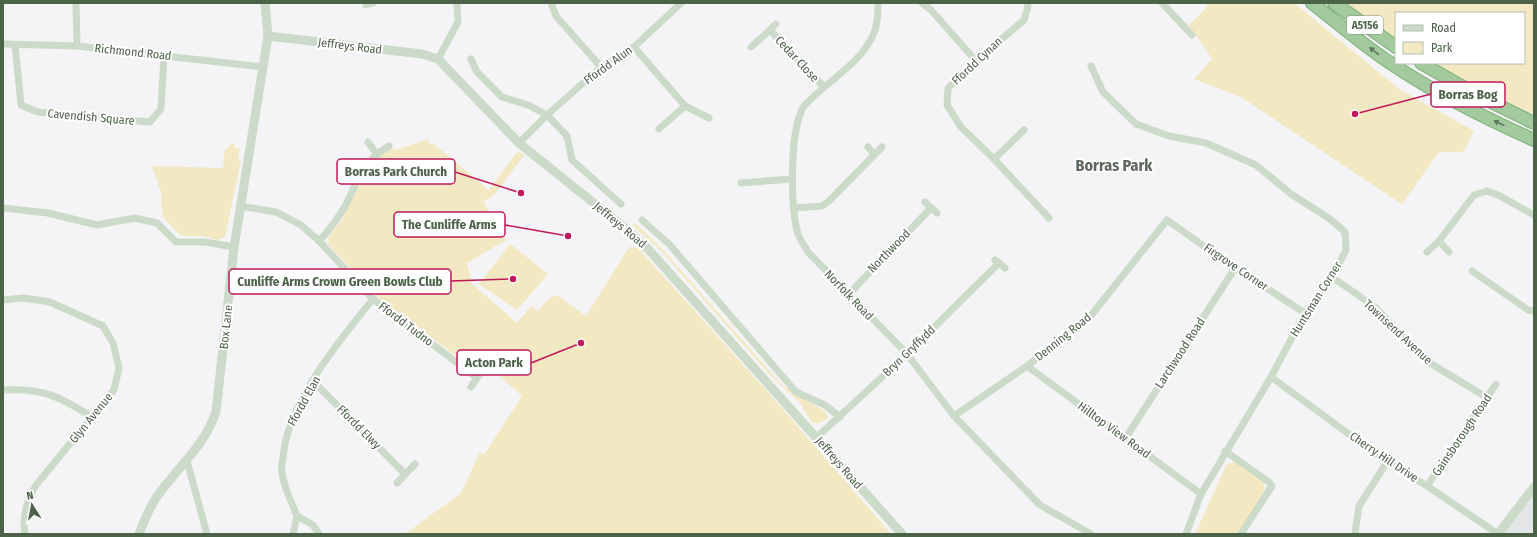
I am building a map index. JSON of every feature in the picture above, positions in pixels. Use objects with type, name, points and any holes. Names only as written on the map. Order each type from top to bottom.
[{"type":"highway","name":"A5156","points":[[1312,3],[1390,63],[1452,100],[1534,140]]},
{"type":"highway","name":"A5156","points":[[1334,3],[1395,46]]},
{"type":"highway","points":[[1423,64],[1477,95],[1534,123]]},
{"type":"street","points":[[76,3],[77,46]]},
{"type":"street","name":"Box Lane","points":[[139,534],[147,512],[211,428],[216,412],[234,247],[268,36],[265,3]]},
{"type":"street","points":[[438,59],[458,22],[457,3]]},
{"type":"street","points":[[551,3],[556,16],[601,67]]},
{"type":"street","name":"Ffordd Alun","points":[[519,143],[547,114],[601,67],[634,47],[681,3]]},
{"type":"street","name":"Norfolk Road","points":[[878,3],[874,32],[868,43],[847,67],[804,107],[795,132],[792,179],[798,233],[808,252],[848,295],[907,354],[954,416],[1040,505],[1091,534]]},
{"type":"street","points":[[922,3],[931,10],[976,60]]},
{"type":"street","name":"Ffordd Cynan","points":[[1027,3],[1028,7],[1024,20],[976,60],[948,88],[947,105],[961,127],[994,159],[1049,218]]},
{"type":"street","points":[[1162,3],[1192,35]]},
{"type":"street","name":"Cedar Close","points":[[751,47],[776,24]]},
{"type":"street","name":"Cedar Close","points":[[770,30],[824,87]]},
{"type":"street","name":"Jeffreys Road","points":[[268,36],[422,54],[438,59],[519,143],[631,233],[648,249],[902,534]]},
{"type":"street","name":"Richmond Road","points":[[3,44],[77,46],[263,67]]},
{"type":"street","name":"Cavendish Square","points":[[15,45],[21,105],[38,112],[150,122],[161,109],[164,55]]},
{"type":"street","points":[[634,47],[685,106],[709,118]]},
{"type":"street","name":"Jeffreys Road","points":[[471,59],[477,72],[502,97],[528,105],[547,114],[567,136],[572,160],[621,204]]},
{"type":"street","name":"Huntsman Corner","points":[[1091,66],[1103,92],[1136,124],[1169,136],[1206,143],[1256,165],[1291,194],[1345,232],[1346,250],[1332,277],[1305,313],[1271,377],[1200,494],[1186,534]]},
{"type":"street","points":[[659,129],[685,106]]},
{"type":"street","points":[[994,159],[1024,130]]},
{"type":"street","points":[[368,142],[376,153]]},
{"type":"street","points":[[319,240],[331,227],[345,206],[360,170],[376,153],[389,146]]},
{"type":"street","points":[[868,147],[874,154]]},
{"type":"street","points":[[795,208],[822,206],[830,201],[882,147]]},
{"type":"street","points":[[741,183],[792,179]]},
{"type":"street","points":[[1427,252],[1439,241],[1474,195],[1487,191],[1500,196],[1534,215]]},
{"type":"street","points":[[925,202],[937,213]]},
{"type":"street","name":"Ffordd Tudno","points":[[240,206],[276,212],[301,225],[319,240],[373,299],[477,378]]},
{"type":"street","points":[[3,208],[48,213],[96,225],[135,218],[156,223],[176,242],[205,242],[234,247]]},
{"type":"street","name":"Northwood","points":[[848,295],[931,208]]},
{"type":"street","name":"Jeffreys Road","points":[[642,220],[668,244],[796,392],[825,405],[840,417]]},
{"type":"street","name":"Firgrove Corner","points":[[1167,220],[1235,268],[1305,313]]},
{"type":"street","name":"Denning Road","points":[[954,416],[1027,366],[1089,318],[1167,220]]},
{"type":"street","points":[[1439,241],[1449,252]]},
{"type":"street","name":"Bryn Gryffydd","points":[[817,437],[907,354],[1000,264]]},
{"type":"street","name":"Larchwood Road","points":[[1125,439],[1235,268]]},
{"type":"street","points":[[1472,271],[1528,310],[1534,311]]},
{"type":"street","name":"Townsend Avenue","points":[[1332,277],[1375,307],[1425,360],[1486,397]]},
{"type":"street","name":"Glyn Avenue","points":[[3,300],[24,298],[50,302],[103,326],[113,343],[119,368],[114,390],[36,485],[28,499],[24,516],[25,534]]},
{"type":"street","name":"Ffordd Elan","points":[[298,516],[282,473],[284,441],[291,419],[313,381],[373,299]]},
{"type":"street","name":"Hilltop View Road","points":[[1027,366],[1200,494]]},
{"type":"street","points":[[471,387],[485,368]]},
{"type":"street","name":"Cherry Hill Drive","points":[[1271,377],[1387,462],[1427,486],[1498,534]]},
{"type":"street","name":"Ffordd Elwy","points":[[313,381],[405,474]]},
{"type":"street","name":"Gainsborough Road","points":[[1427,486],[1496,384]]},
{"type":"street","points":[[3,390],[27,389],[61,398],[92,417]]},
{"type":"street","points":[[1225,451],[1269,482],[1272,486],[1241,534]]},
{"type":"street","points":[[187,461],[207,534]]},
{"type":"street","points":[[1355,534],[1359,506],[1387,462]]},
{"type":"street","points":[[397,483],[415,464]]},
{"type":"street","points":[[1498,534],[1534,487]]},
{"type":"street","points":[[294,533],[298,516],[316,528],[319,534]]},
{"type":"street","points":[[294,533],[300,525],[309,524]]},
{"type":"shaded area","points":[[1534,493],[1534,534],[1501,534]]},
{"type":"green space","points":[[1205,3],[1294,3],[1399,89],[1474,131],[1463,152],[1439,152],[1402,204],[1241,97],[1194,79],[1212,59],[1189,25],[1208,6]]},
{"type":"green space","points":[[1340,3],[1534,3],[1534,114],[1480,90],[1433,64],[1525,64],[1525,12],[1395,12],[1395,41]]},
{"type":"green space","points":[[429,139],[429,144],[434,144],[489,190],[518,151],[524,155],[495,194],[483,202],[506,240],[467,263],[472,284],[517,323],[531,306],[538,311],[546,301],[554,295],[560,297],[586,316],[628,249],[633,247],[638,248],[774,399],[891,534],[405,534],[461,493],[480,452],[484,455],[522,396],[484,362],[476,371],[376,296],[328,244],[329,236],[342,220],[361,178],[378,157],[390,147],[395,150]]},
{"type":"green space","points":[[231,144],[235,144],[234,148],[240,149],[238,159],[241,160],[225,237],[217,240],[202,236],[182,236],[163,217],[161,206],[162,196],[152,166],[223,168],[225,150]]},
{"type":"green space","points":[[635,223],[663,250],[780,383],[795,394],[825,411],[828,418],[820,423],[812,423],[800,403],[770,375],[662,252],[633,226]]},
{"type":"green space","points":[[510,244],[548,274],[517,310],[479,284]]},
{"type":"green space","points":[[1236,462],[1264,483],[1265,492],[1237,534],[1195,534],[1227,464]]},
{"type":"place","name":"Borras Bog","points":[[1355,114]]},
{"type":"place","name":"Borras Park Church","points":[[521,193]]},
{"type":"place","name":"The Cunliffe Arms","points":[[568,236]]},
{"type":"place","name":"Cunliffe Arms Crown Green Bowls Club","points":[[513,279]]},
{"type":"place","name":"Acton Park","points":[[581,343]]},
{"type":"district","name":"Borras Park","points":[[1114,165]]}]
